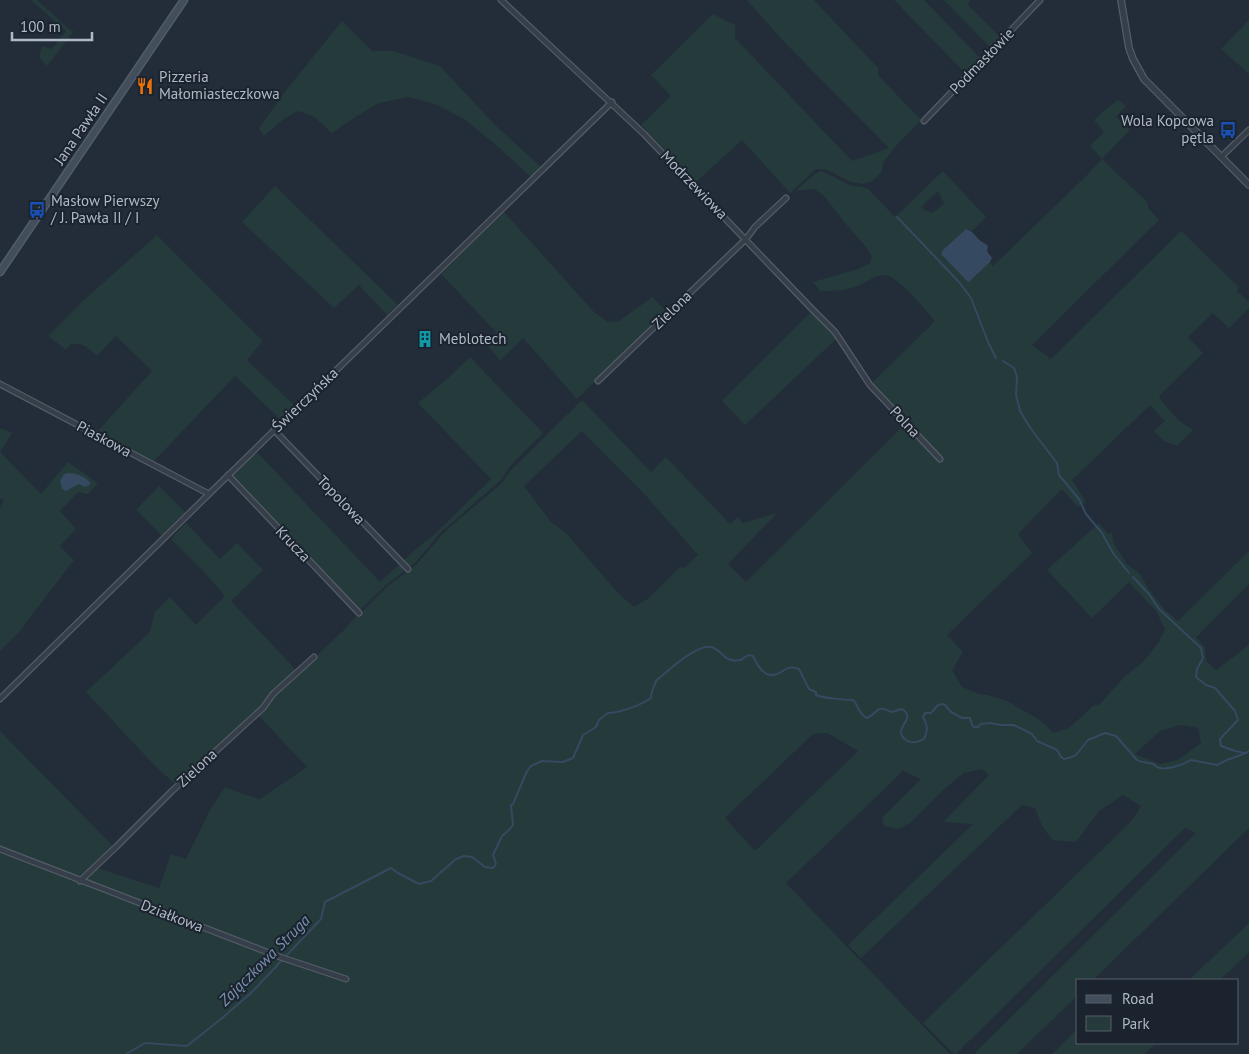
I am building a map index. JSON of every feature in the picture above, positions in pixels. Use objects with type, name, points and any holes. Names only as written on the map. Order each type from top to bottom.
[{"type":"main road","name":"Jana Pawła II","points":[[0,272],[184,0]]},
{"type":"street","name":"Modrzewiowa","points":[[501,0],[612,102],[746,239],[835,332],[870,385]]},
{"type":"street","name":"Podmasłowie","points":[[924,121],[1040,0]]},
{"type":"street","points":[[1121,0],[1129,48],[1144,79],[1249,185]]},
{"type":"street","name":"Świerczyńska","points":[[0,699],[612,102]]},
{"type":"street","points":[[1221,157],[1249,130]]},
{"type":"street","name":"Zielona","points":[[598,381],[786,198]]},
{"type":"street","name":"Piaskowa","points":[[0,384],[209,494]]},
{"type":"street","name":"Polna","points":[[870,385],[940,459]]},
{"type":"street","name":"Topolowa","points":[[274,430],[408,569]]},
{"type":"street","name":"Krucza","points":[[228,476],[359,613]]},
{"type":"street","name":"Zielona","points":[[80,880],[172,791],[263,708],[273,694],[314,657]]},
{"type":"street","name":"Działkowa","points":[[0,849],[287,960],[346,979]]},
{"type":"green space","points":[[31,0],[37,0],[70,30],[74,31],[47,66],[39,57],[42,46],[52,49],[66,31]]},
{"type":"green space","points":[[747,0],[814,0],[878,68],[878,75],[921,120],[894,148],[883,163],[882,172],[872,181],[863,184],[851,182],[825,169],[816,169],[790,193],[742,140],[696,182],[641,125],[671,96],[651,75],[713,14],[735,25],[735,38],[852,161],[889,148],[785,43]]},
{"type":"green space","points":[[894,0],[924,0],[981,59],[991,48],[944,0],[970,1],[967,4],[1002,39],[967,75]]},
{"type":"green space","points":[[1249,20],[1249,74],[1221,49]]},
{"type":"green space","points":[[342,21],[372,51],[393,51],[440,66],[494,124],[541,167],[531,177],[464,119],[435,104],[408,97],[379,103],[332,133],[313,116],[298,111],[285,118],[264,136],[259,128],[287,89]]},
{"type":"green space","points":[[1118,100],[1126,106],[1116,117],[1130,130],[1102,159],[1090,146],[1104,132],[1094,120]]},
{"type":"green space","points":[[1102,159],[1147,202],[1149,209],[1159,220],[1032,345],[1051,359],[1181,231],[1239,287],[1237,291],[1249,302],[1249,308],[1229,328],[1213,313],[1188,337],[1203,353],[1159,396],[1178,420],[1193,430],[1177,446],[1164,441],[1154,431],[1165,421],[1150,405],[1072,480],[1086,502],[1078,507],[1062,489],[1018,534],[1032,553],[947,635],[963,652],[952,670],[962,687],[979,694],[1007,701],[1040,720],[1054,733],[1069,728],[1093,706],[1100,704],[1124,677],[1143,662],[1159,642],[1165,629],[1156,611],[1129,582],[1092,618],[1047,570],[1099,523],[1108,534],[1112,533],[1114,544],[1127,564],[1140,574],[1149,590],[1165,610],[1178,621],[1249,551],[1249,584],[1196,637],[1205,648],[1206,661],[1216,670],[1249,645],[1249,828],[1094,979],[1076,979],[1076,997],[1017,1054],[974,1054],[1196,833],[1185,828],[954,1054],[923,1023],[1112,840],[1133,819],[1141,806],[1123,795],[1099,811],[1076,842],[1052,840],[1042,826],[1035,808],[1022,805],[861,958],[848,945],[973,824],[943,822],[989,775],[982,769],[964,773],[938,795],[910,823],[898,829],[884,826],[882,818],[921,779],[903,771],[786,883],[950,1054],[0,1054],[0,851],[85,880],[97,868],[159,888],[171,854],[186,859],[210,810],[225,787],[260,799],[307,767],[257,714],[176,785],[155,766],[86,692],[150,632],[155,612],[170,597],[196,625],[225,596],[171,539],[186,523],[220,559],[237,543],[263,570],[231,601],[298,672],[287,683],[388,586],[416,565],[450,527],[502,483],[510,471],[581,401],[651,472],[666,457],[730,524],[738,517],[743,523],[777,513],[728,564],[746,582],[908,422],[872,383],[935,321],[904,287],[884,275],[877,276],[851,288],[820,291],[813,282],[858,269],[870,263],[872,257],[824,196],[814,189],[795,191],[821,171],[850,185],[867,188],[895,217],[943,171],[986,217],[972,231],[966,229],[969,282],[990,262],[993,266]],"holes":[[[938,191],[944,204],[932,213],[921,207]],[[582,431],[647,497],[698,555],[684,568],[680,567],[649,598],[634,607],[619,594],[565,532],[551,522],[524,486]],[[1181,725],[1198,728],[1201,743],[1178,760],[1160,764],[1135,754],[1160,731]],[[827,733],[858,751],[755,851],[725,818],[813,734]]]},
{"type":"green space","points":[[275,186],[398,305],[387,315],[359,285],[334,308],[242,222]]},
{"type":"green space","points":[[504,212],[593,311],[608,322],[619,321],[652,297],[666,311],[577,399],[523,338],[500,361],[485,342],[496,332],[441,274]]},
{"type":"green space","points":[[157,235],[263,341],[247,360],[295,406],[281,420],[235,376],[153,462],[97,432],[152,371],[116,336],[97,356],[88,348],[79,344],[71,344],[66,350],[48,336],[84,300]]},
{"type":"green space","points":[[811,312],[836,339],[745,425],[722,401]]},
{"type":"green space","points":[[470,357],[543,433],[510,466],[501,480],[440,533],[416,562],[386,585],[358,612],[232,476],[257,452],[380,582],[436,533],[491,479],[418,403]]},
{"type":"green space","points":[[0,428],[12,433],[0,452]]},
{"type":"green space","points":[[0,452],[41,494],[68,462],[98,483],[88,494],[78,492],[60,511],[76,529],[60,546],[74,560],[19,632],[0,651],[0,508],[4,500],[0,498]]},
{"type":"green space","points":[[159,486],[185,512],[162,536],[136,510]]},
{"type":"green space","points":[[0,731],[114,847],[79,877],[0,846]]},
{"type":"green space","points":[[1249,923],[1249,952],[1221,979],[1190,979]]},
{"type":"green space","points":[[1076,1030],[1076,1044],[1155,1044],[1144,1054],[1052,1054]]},
{"type":"water","points":[[966,229],[988,246],[987,251],[992,258],[969,282],[941,254]]},
{"type":"water","points":[[68,473],[83,477],[90,482],[90,485],[85,487],[79,484],[66,491],[62,489],[60,481],[64,474]]},
{"type":"waterway","points":[[897,217],[959,282],[971,298],[996,358]]},
{"type":"waterway","points":[[1003,361],[1014,368],[1017,377],[1016,395],[1020,411],[1057,463],[1059,475],[1079,499],[1086,514],[1102,533],[1113,553],[1129,573]]},
{"type":"waterway","points":[[1133,577],[1149,594],[1159,609],[1201,648],[1203,658],[1197,669],[1196,677],[1206,685],[1215,688],[1235,711],[1238,720],[1220,739],[1221,746],[1245,753]]},
{"type":"waterway","name":"Zajączkowa Struga","points":[[126,1054],[145,1043],[187,1046],[252,992],[321,919],[325,902],[391,868],[419,884],[431,881],[456,859],[464,856],[472,857],[485,867],[493,868],[496,864],[493,855],[502,836],[513,825],[511,805],[531,766],[542,761],[563,762],[573,758],[583,735],[596,727],[599,720],[608,713],[630,708],[651,698],[656,681],[690,654],[705,647],[716,649],[730,660],[741,660],[747,656],[753,656],[759,667],[769,675],[777,674],[789,668],[799,669],[809,689],[816,692],[816,695],[853,700],[867,718],[879,709],[892,712],[902,709],[906,712],[907,718],[901,734],[905,740],[911,742],[924,739],[927,728],[923,717],[925,713],[931,713],[938,705],[942,704],[962,718],[970,718],[974,727],[990,723],[1014,725],[1032,734],[1037,741],[1057,750],[1064,759],[1076,755],[1088,740],[1105,733],[1116,736],[1137,760],[1163,768],[1176,766],[1191,760],[1217,765],[1249,751]]},
{"type":"place","name":"Pizzeria Małomiasteczkowa","points":[[145,86]]},
{"type":"place","name":"Wola Kopcowa pętla","points":[[1228,130]]},
{"type":"place","name":"Masłow Pierwszy / J. Pawła II / I","points":[[37,210]]},
{"type":"place","name":"Meblotech","points":[[425,339]]}]
